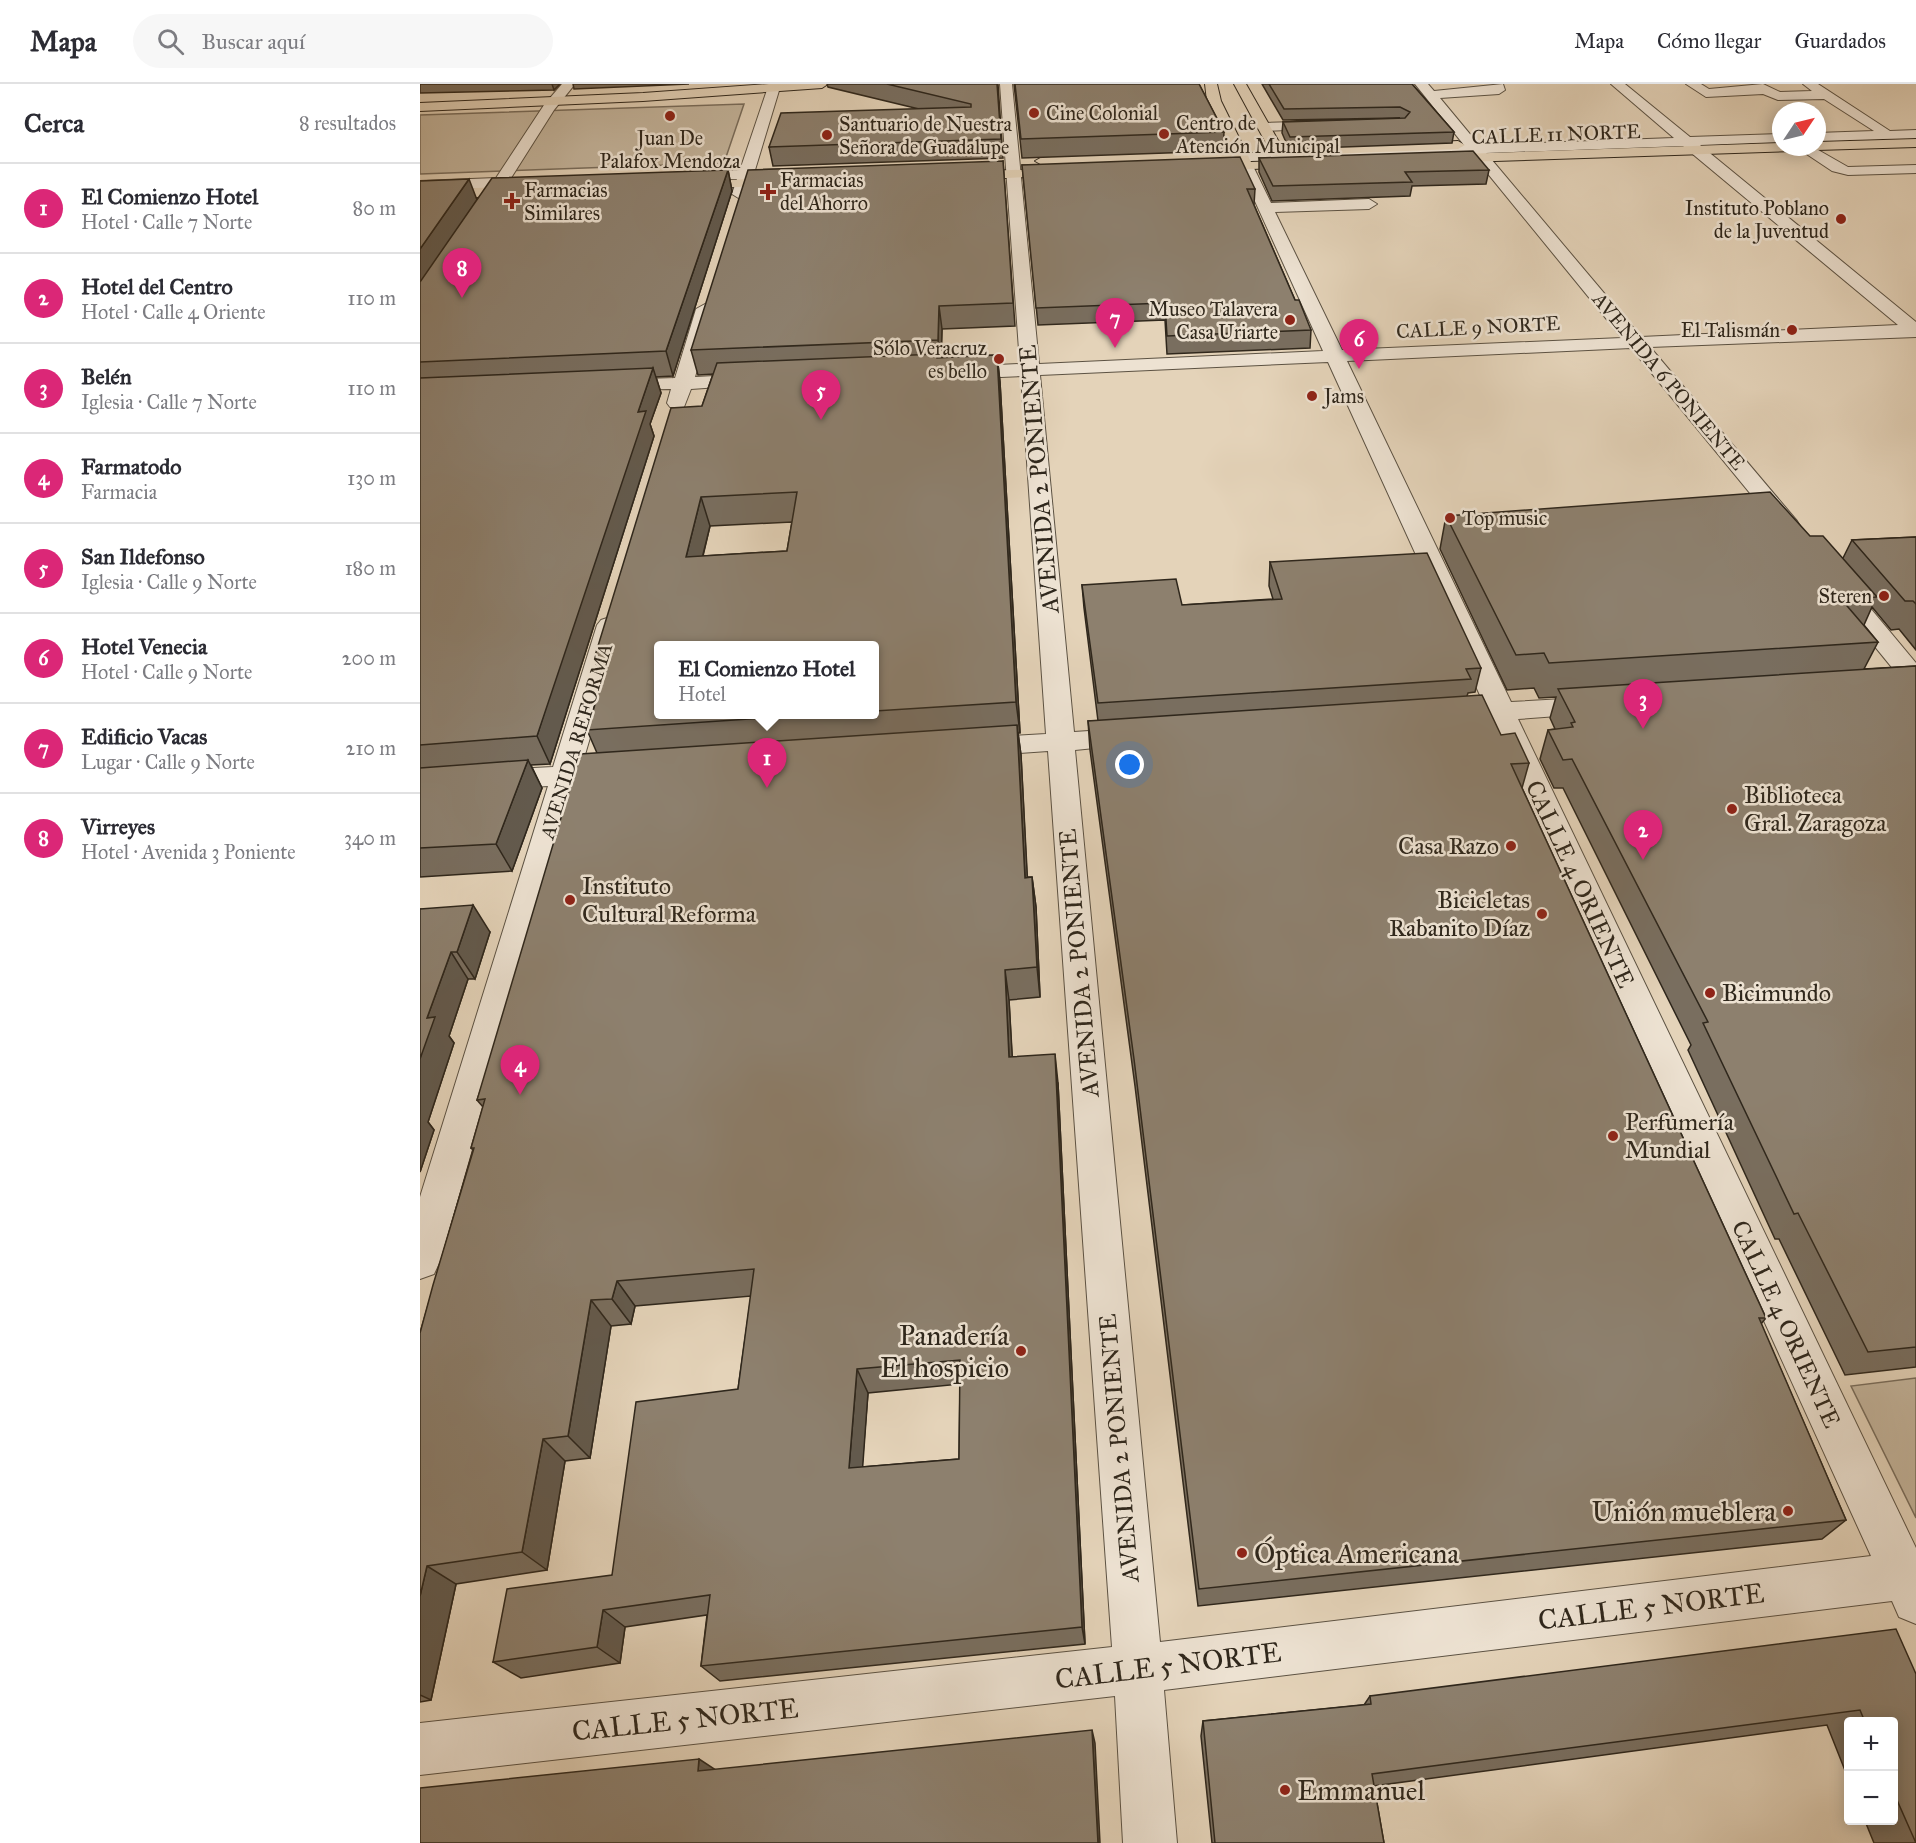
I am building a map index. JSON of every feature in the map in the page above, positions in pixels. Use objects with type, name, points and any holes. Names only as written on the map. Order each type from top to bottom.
[{"type":"main road","points":[[420,107],[734,92],[775,85],[822,84]]},
{"type":"main road","points":[[1211,84],[1214,101],[1244,160]]},
{"type":"main road","points":[[1240,84],[1278,153]]},
{"type":"main road","points":[[1222,116],[1245,126],[1265,127]]},
{"type":"main road","points":[[1826,134],[1862,132],[1900,139],[1916,152]]},
{"type":"main road","points":[[1826,148],[1900,139]]},
{"type":"main road","name":"CALLE 11 NORTE","points":[[1244,160],[1278,153],[1478,152],[1693,145],[1772,147]]},
{"type":"main road","points":[[946,170],[1013,168]]},
{"type":"main road","points":[[666,180],[804,175]]},
{"type":"main road","points":[[420,184],[546,184]]},
{"type":"main road","points":[[420,193],[499,185]]},
{"type":"street","points":[[482,210],[569,84]]},
{"type":"street","name":"AVENIDA 2 PONIENTE","points":[[1006,84],[1138,1669],[1150,1843]]},
{"type":"street","name":"AVENIDA 6 PONIENTE","points":[[1421,84],[1803,543]]},
{"type":"street","points":[[1431,95],[1499,90],[1497,84]]},
{"type":"street","points":[[1617,84],[1916,330]]},
{"type":"street","points":[[1692,84],[1706,93],[1758,87],[1778,96],[1826,95]]},
{"type":"street","points":[[1809,84],[1860,117],[1900,139]]},
{"type":"street","points":[[734,217],[775,85]]},
{"type":"street","points":[[1860,117],[1840,119],[1862,132]]},
{"type":"street","points":[[1265,127],[1341,125]]},
{"type":"street","points":[[1826,135],[1900,139],[1916,132]]},
{"type":"street","points":[[1693,145],[1772,136]]},
{"type":"street","points":[[1693,145],[1754,163]]},
{"type":"street","points":[[1826,150],[1882,161]]},
{"type":"street","points":[[1013,168],[1478,152]]},
{"type":"street","points":[[1825,156],[1837,168],[1848,171],[1916,169]]},
{"type":"street","name":"CALLE 4 ORIENTE","points":[[1244,160],[1499,712],[1912,1583]]},
{"type":"street","points":[[1266,208],[1369,204]]},
{"type":"street","points":[[669,428],[713,283]]},
{"type":"street","name":"CALLE 9 NORTE","points":[[934,374],[1916,330]]},
{"type":"street","points":[[599,387],[778,380]]},
{"type":"street","points":[[1825,570],[1908,683]]},
{"type":"street","name":"AVENIDA REFORMA","points":[[420,1262],[619,596]]},
{"type":"street","points":[[1447,715],[1618,704]]},
{"type":"street","points":[[954,749],[1154,735]]},
{"type":"street","points":[[420,784],[648,770]]},
{"type":"street","name":"CALLE 5 NORTE","points":[[420,1749],[1912,1583]]},
{"type":"shaded area","points":[[744,104],[724,163],[420,174],[420,115]]},
{"type":"shaded area","points":[[1916,1378],[1916,1518],[1851,1386]]},
{"type":"building","points":[[887,84],[997,84],[1001,139],[769,147],[781,113],[971,107],[971,104]]},
{"type":"building","points":[[1015,84],[1199,84],[1224,132],[1021,139]]},
{"type":"building","points":[[1269,84],[1412,84],[1454,132],[1290,137],[1283,122],[1405,118],[1410,112],[1400,107],[1284,109]]},
{"type":"building","points":[[1473,151],[1489,170],[1405,172],[1412,182],[1273,186],[1259,158]]},
{"type":"building","points":[[1240,157],[1255,189],[1247,189],[1295,300],[1299,300],[1311,330],[1167,336],[1165,303],[1036,308],[1022,165]]},
{"type":"building","points":[[1003,161],[1013,303],[939,306],[938,340],[691,350],[748,170]]},
{"type":"building","points":[[728,170],[666,351],[420,362],[420,282],[492,178]]},
{"type":"building","points":[[469,179],[420,249],[420,181]]},
{"type":"building","points":[[937,354],[937,358],[997,355],[1016,702],[879,711],[879,641],[654,641],[654,719],[751,719],[587,730],[608,663],[594,659],[671,408],[702,406],[717,363]],"holes":[[[797,492],[787,551],[686,557],[701,497]]]},
{"type":"building","points":[[653,368],[638,412],[646,411],[537,736],[420,745],[420,378]]},
{"type":"building","points":[[1770,492],[1810,536],[1823,536],[1877,597],[1842,600],[1878,642],[1549,663],[1544,653],[1516,655],[1446,516]]},
{"type":"building","points":[[1916,537],[1916,604],[1913,601],[1905,601],[1852,540]]},
{"type":"building","points":[[1427,553],[1481,668],[1466,669],[1471,679],[1098,703],[1082,585],[1176,579],[1182,605],[1282,599],[1270,562]]},
{"type":"building","points":[[1916,666],[1916,1347],[1868,1352],[1798,1213],[1794,1214],[1703,1023],[1708,1022],[1572,759],[1563,760],[1548,730],[1573,727],[1571,723],[1575,722],[1558,689]]},
{"type":"building","points":[[1482,695],[1501,735],[1515,733],[1529,763],[1511,764],[1766,1318],[1759,1318],[1846,1520],[1199,1589],[1134,1059],[1088,721]]},
{"type":"building","points":[[1017,725],[1025,878],[1032,877],[1037,967],[1005,970],[1009,1057],[1055,1054],[1082,1627],[701,1666],[710,1595],[603,1610],[597,1647],[493,1662],[507,1589],[612,1575],[636,1402],[738,1389],[754,1269],[617,1281],[612,1299],[591,1300],[568,1436],[543,1439],[522,1552],[427,1566],[420,1596],[420,1333],[474,1148],[471,1148],[485,1099],[477,1100],[580,754]],"holes":[[[960,1360],[959,1459],[849,1468],[857,1369]]]},
{"type":"building","points":[[528,760],[496,844],[420,848],[420,768]]},
{"type":"building","points":[[473,905],[457,952],[451,952],[427,1018],[435,1017],[420,1059],[420,909]]},
{"type":"building","points":[[1896,1629],[1916,1674],[1916,1843],[1898,1802],[1898,1717],[1863,1717],[1860,1710],[1372,1774],[1384,1843],[1215,1843],[1203,1721],[1371,1704],[1370,1696]]},
{"type":"building","points":[[1092,1730],[1098,1843],[420,1843],[420,1788],[699,1759],[698,1771]]},
{"type":"place","name":"Cine Colonial","points":[[1034,113]]},
{"type":"place","name":"Juan De Palafox Mendoza","points":[[670,116]]},
{"type":"place","name":"Centro de Atención Municipal","points":[[1164,134]]},
{"type":"place","name":"Santuario de Nuestra Señora de Guadalupe","points":[[827,135]]},
{"type":"place","name":"Farmacias del Ahorro","points":[[768,192]]},
{"type":"place","name":"Farmacias Similares","points":[[512,201]]},
{"type":"place","name":"Instituto Poblano de la Juventud","points":[[1841,219]]},
{"type":"place","name":"Virreyes","points":[[462,298]]},
{"type":"place","name":"Museo Talavera Casa Uriarte","points":[[1290,320]]},
{"type":"place","name":"El Talismán","points":[[1792,330]]},
{"type":"place","name":"Edificio Vacas","points":[[1115,348]]},
{"type":"place","name":"Sólo Veracruz es bello","points":[[999,359]]},
{"type":"place","name":"Hotel Venecia","points":[[1359,369]]},
{"type":"place","name":"Jams","points":[[1312,396]]},
{"type":"place","name":"San Ildefonso","points":[[821,420]]},
{"type":"place","name":"Top music","points":[[1450,518]]},
{"type":"place","name":"Steren","points":[[1884,596]]},
{"type":"place","name":"Belén","points":[[1643,729]]},
{"type":"place","name":"El Comienzo Hotel","points":[[767,788]]},
{"type":"place","name":"Biblioteca Gral. Zaragoza","points":[[1732,809]]},
{"type":"place","name":"Casa Razo","points":[[1511,846]]},
{"type":"place","name":"Hotel del Centro","points":[[1643,860]]},
{"type":"place","name":"Instituto Cultural Reforma","points":[[570,900]]},
{"type":"place","name":"Bicicletas Rabanito Díaz","points":[[1542,914]]},
{"type":"place","name":"Bicimundo","points":[[1710,993]]},
{"type":"place","name":"Farmatodo","points":[[520,1095]]},
{"type":"place","name":"Perfumería Mundial","points":[[1613,1136]]},
{"type":"place","name":"Panadería El hospicio","points":[[1021,1351]]},
{"type":"place","name":"Unión mueblera","points":[[1788,1511]]},
{"type":"place","name":"Óptica Americana","points":[[1242,1553]]},
{"type":"place","name":"Emmanuel","points":[[1285,1790]]}]
